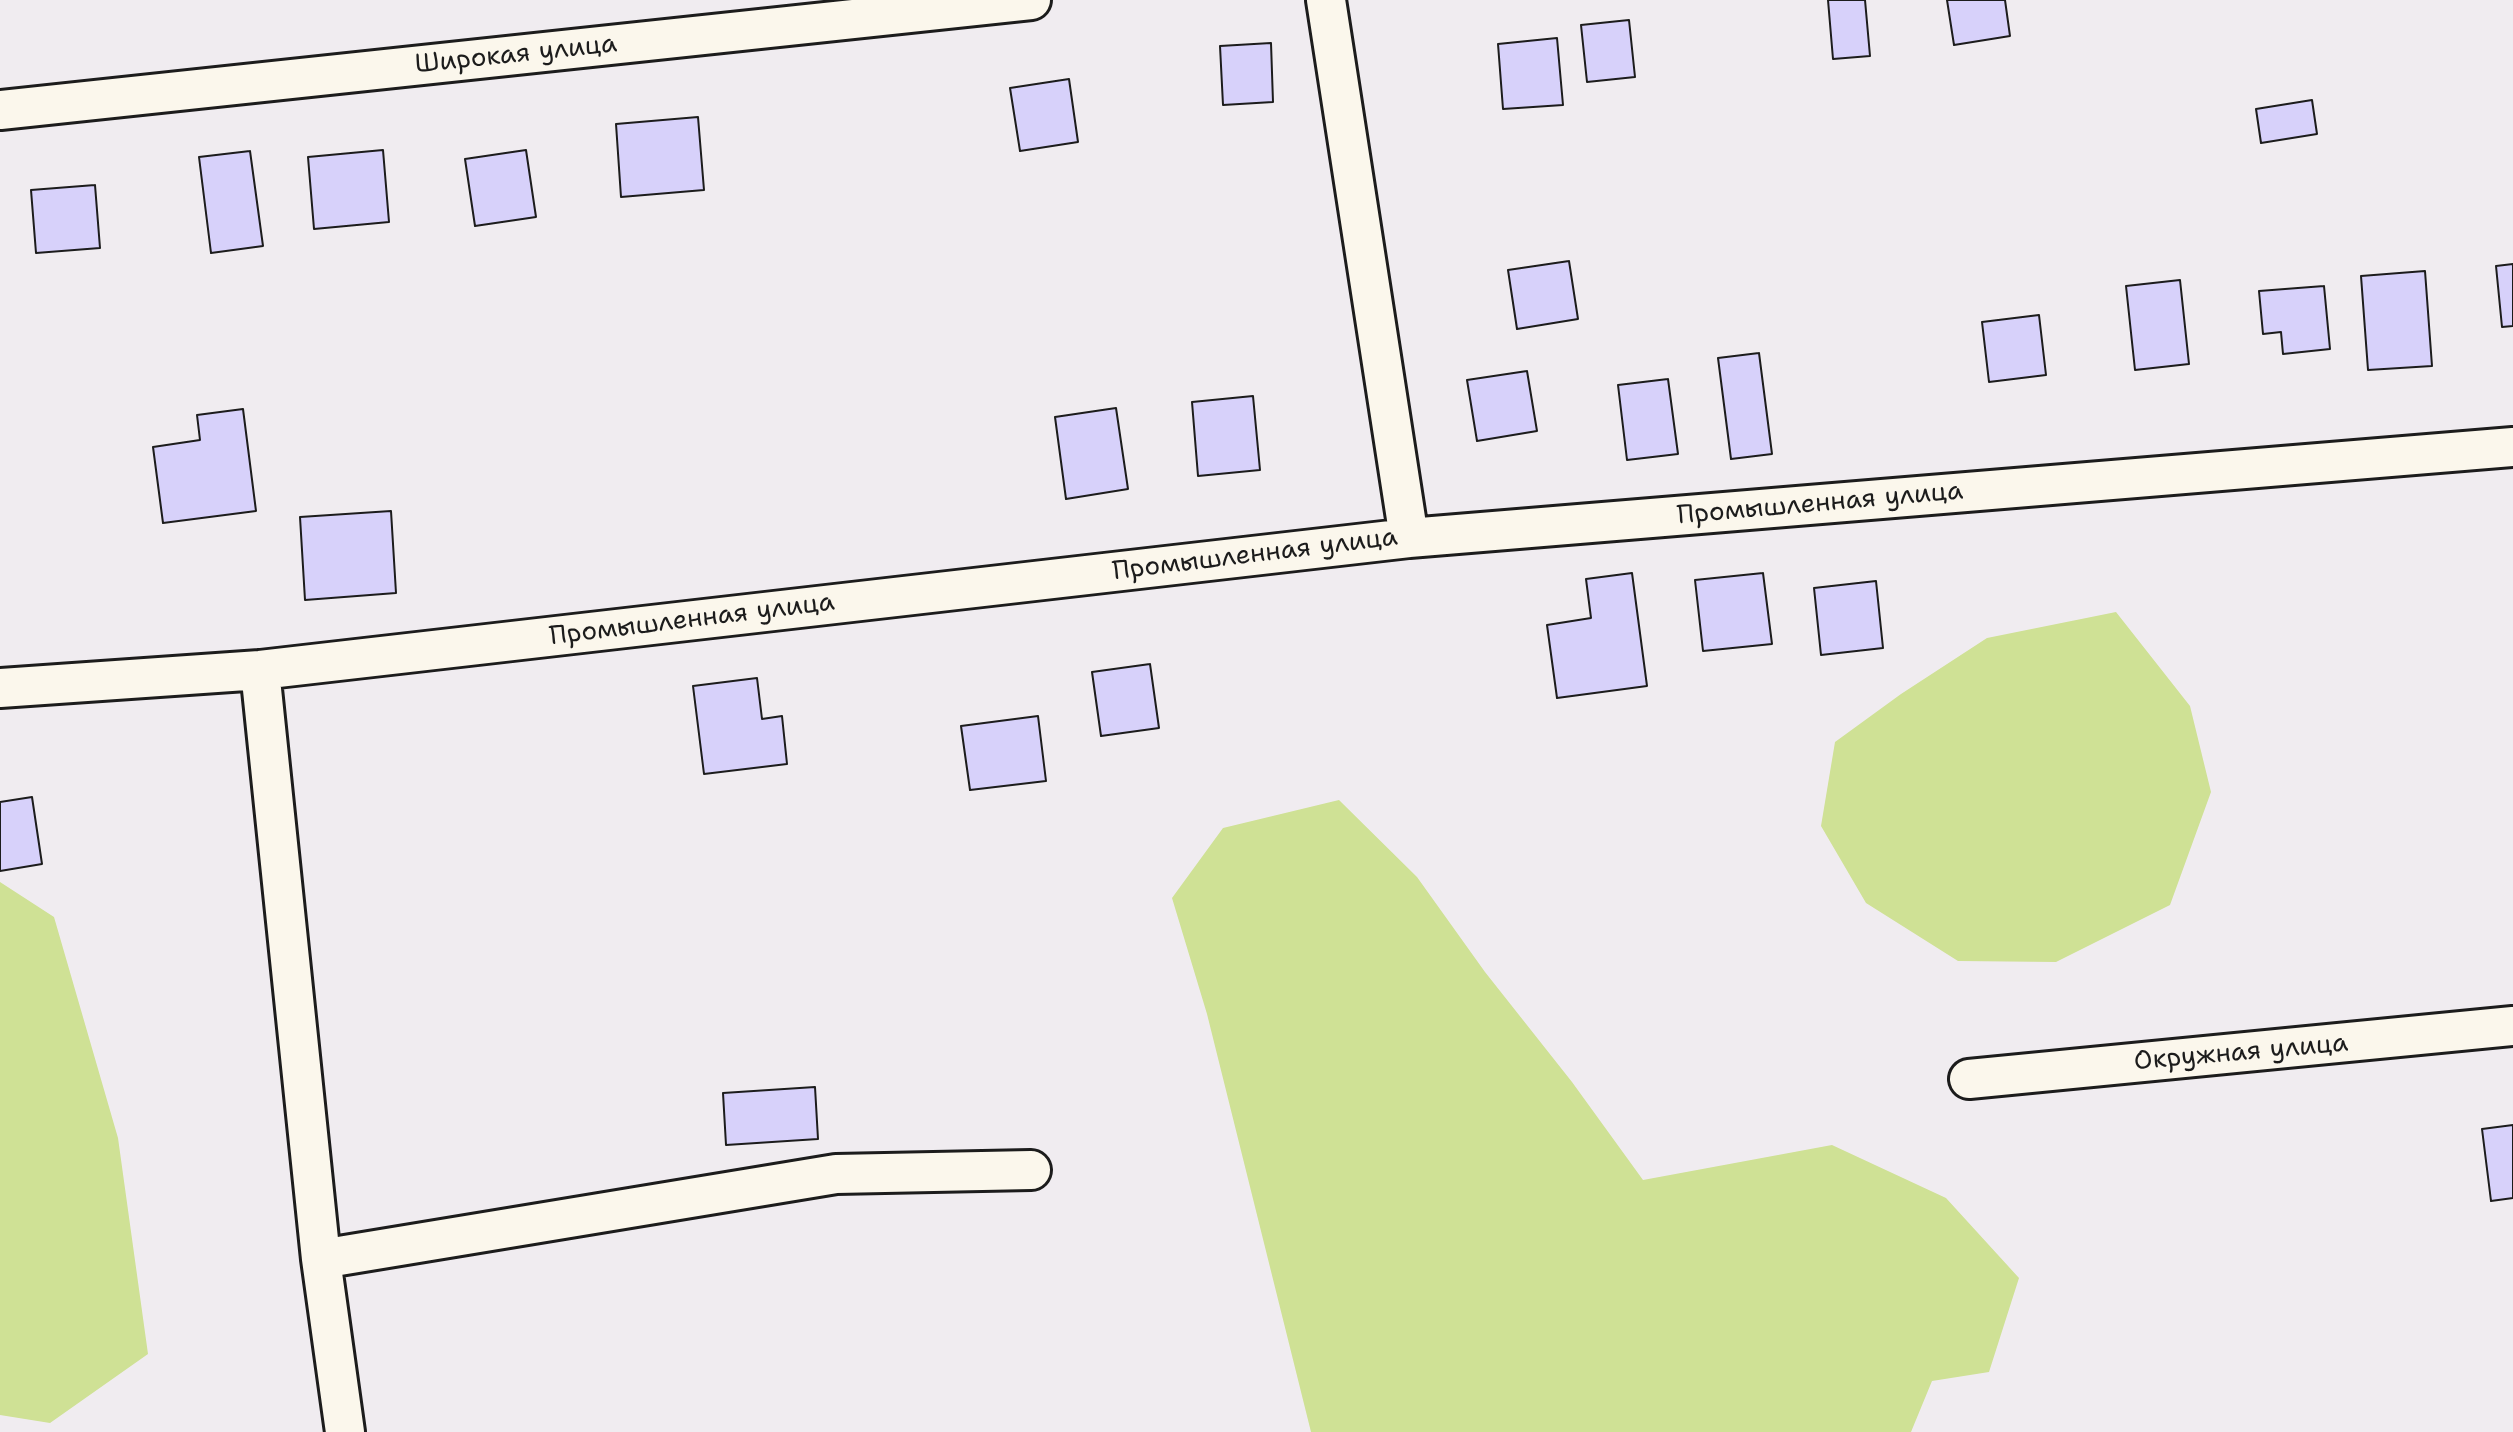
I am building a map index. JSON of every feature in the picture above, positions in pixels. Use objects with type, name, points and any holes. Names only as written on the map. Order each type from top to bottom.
[{"type":"street","name":"Широкая улица","points":[[0,110],[1031,0]]},
{"type":"street","points":[[1326,0],[1409,538]]},
{"type":"street","name":"Промышленная улица","points":[[0,688],[260,670],[1409,538],[2513,447]]},
{"type":"street","points":[[260,670],[321,1259],[345,1432]]},
{"type":"street","name":"Окружная улица","points":[[1969,1079],[2513,1026]]},
{"type":"street","points":[[321,1259],[836,1174],[1031,1170]]},
{"type":"green space","points":[[2116,612],[2190,706],[2211,792],[2170,905],[2056,962],[1958,961],[1866,903],[1821,826],[1835,742],[1901,694],[1987,638]]},
{"type":"green space","points":[[1339,800],[1417,877],[1485,972],[1572,1082],[1643,1180],[1832,1145],[1946,1198],[2019,1278],[1989,1372],[1932,1381],[1911,1432],[1311,1432],[1207,1014],[1172,898],[1223,828]]},
{"type":"green space","points":[[0,882],[54,917],[118,1138],[148,1354],[50,1423],[0,1415]]},
{"type":"building","points":[[1828,0],[1865,0],[1870,56],[1833,59]]},
{"type":"building","points":[[1947,0],[2005,0],[2010,36],[1954,45]]},
{"type":"building","points":[[1629,20],[1635,77],[1587,82],[1581,25]]},
{"type":"building","points":[[1557,38],[1563,105],[1503,109],[1498,44]]},
{"type":"building","points":[[1271,43],[1273,102],[1223,105],[1220,46]]},
{"type":"building","points":[[1069,79],[1078,142],[1020,151],[1010,88]]},
{"type":"building","points":[[2312,100],[2317,134],[2261,143],[2256,109]]},
{"type":"building","points":[[698,117],[704,190],[621,197],[616,124]]},
{"type":"building","points":[[383,150],[389,222],[314,229],[308,157]]},
{"type":"building","points":[[526,150],[536,217],[475,226],[465,159]]},
{"type":"building","points":[[250,151],[263,246],[211,253],[199,157]]},
{"type":"building","points":[[95,185],[100,248],[36,253],[31,190]]},
{"type":"building","points":[[1569,261],[1578,319],[1517,329],[1508,270]]},
{"type":"building","points":[[2513,264],[2513,326],[2502,327],[2496,266]]},
{"type":"building","points":[[2425,271],[2432,366],[2368,370],[2361,276]]},
{"type":"building","points":[[2180,280],[2189,364],[2135,370],[2126,286]]},
{"type":"building","points":[[2324,286],[2330,349],[2283,354],[2281,332],[2263,334],[2259,291]]},
{"type":"building","points":[[2039,315],[2046,375],[1989,382],[1982,322]]},
{"type":"building","points":[[1759,353],[1772,454],[1731,459],[1718,358]]},
{"type":"building","points":[[1527,371],[1537,431],[1477,441],[1467,380]]},
{"type":"building","points":[[1668,379],[1678,454],[1627,460],[1618,385]]},
{"type":"building","points":[[1253,396],[1260,470],[1198,476],[1192,402]]},
{"type":"building","points":[[1116,408],[1128,489],[1066,499],[1055,417]]},
{"type":"building","points":[[243,409],[256,511],[163,523],[153,447],[200,440],[197,415]]},
{"type":"building","points":[[391,511],[396,593],[305,600],[300,517]]},
{"type":"building","points":[[1632,573],[1647,686],[1557,698],[1547,625],[1591,618],[1586,579]]},
{"type":"building","points":[[1763,573],[1772,644],[1703,651],[1695,580]]},
{"type":"building","points":[[1876,581],[1883,648],[1821,655],[1814,588]]},
{"type":"building","points":[[1150,664],[1159,728],[1101,736],[1092,672]]},
{"type":"building","points":[[757,678],[762,719],[782,716],[787,764],[704,774],[693,686]]},
{"type":"building","points":[[1038,716],[1046,781],[970,790],[961,726]]},
{"type":"building","points":[[32,797],[42,864],[0,871],[0,802]]},
{"type":"building","points":[[815,1087],[818,1139],[726,1145],[723,1093]]},
{"type":"building","points":[[2513,1125],[2513,1198],[2491,1201],[2482,1129]]}]
